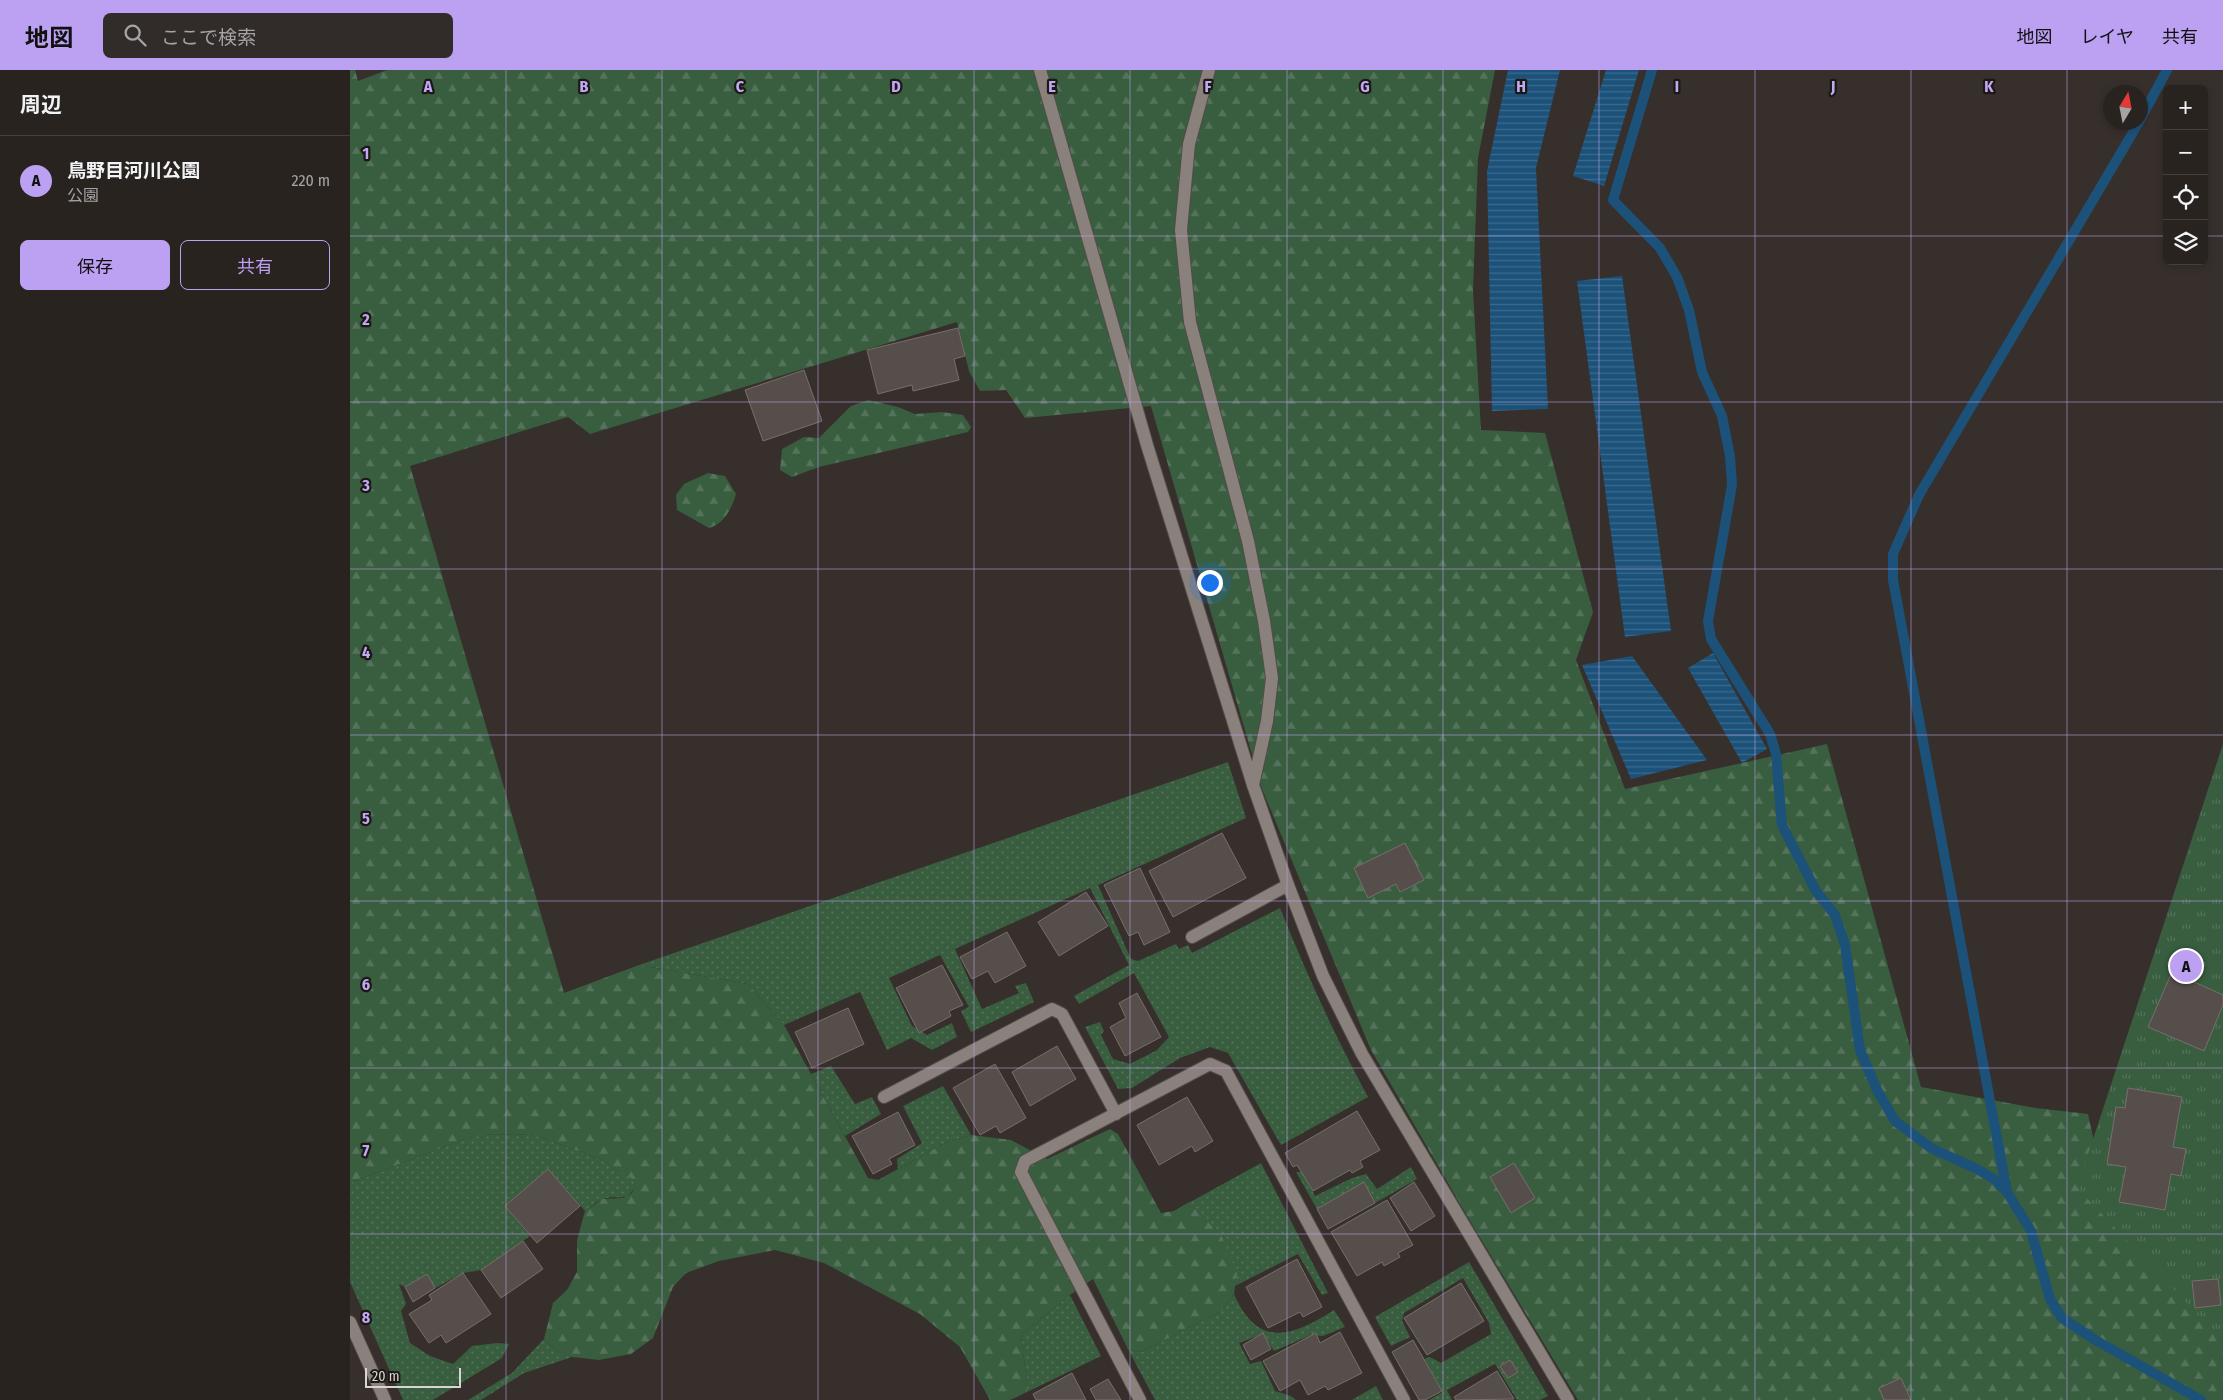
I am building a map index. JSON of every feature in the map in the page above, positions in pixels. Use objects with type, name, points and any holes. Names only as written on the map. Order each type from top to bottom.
[{"type":"street","points":[[1040,70],[1147,445],[1252,785],[1323,976],[1362,1054],[1568,1400]]},
{"type":"street","points":[[1209,70],[1189,144],[1180,230],[1190,322],[1248,541],[1264,621],[1272,678],[1267,721],[1252,785]]},
{"type":"street","points":[[1192,937],[1288,885]]},
{"type":"street","points":[[884,1097],[1052,1009],[1062,1014],[1116,1114]]},
{"type":"street","points":[[1140,1400],[1021,1172],[1026,1161],[1210,1064],[1226,1071],[1404,1400]]},
{"type":"street","points":[[350,1322],[385,1400]]},
{"type":"green space","points":[[350,70],[355,70],[358,81],[387,70],[1495,70],[1478,158],[1473,290],[1481,430],[1545,433],[1593,612],[1576,660],[1625,789],[1827,744],[1921,1087],[2036,1108],[2088,1114],[2107,1201],[2223,1315],[2223,1400],[1578,1400],[1467,1216],[1371,1050],[1262,789],[1151,406],[1025,418],[1006,390],[980,391],[969,371],[957,322],[590,434],[568,417],[410,466],[564,993],[639,965],[748,984],[784,1025],[868,1178],[878,1180],[945,1143],[971,1135],[1011,1140],[1047,1159],[1110,1129],[1118,1134],[1161,1213],[1174,1211],[1189,1202],[1222,1237],[1237,1273],[1234,1294],[1222,1311],[1141,1352],[1128,1349],[1093,1279],[1021,1335],[1027,1392],[1010,1400],[990,1400],[960,1347],[920,1314],[824,1263],[775,1250],[719,1261],[686,1273],[673,1287],[653,1338],[631,1354],[599,1360],[572,1357],[556,1350],[544,1339],[553,1303],[567,1290],[577,1272],[577,1240],[585,1211],[602,1199],[623,1198],[632,1193],[637,1182],[600,1159],[532,1134],[475,1135],[350,1183]]},
{"type":"green space","points":[[868,400],[898,407],[915,414],[942,412],[963,415],[971,427],[968,432],[819,467],[792,477],[780,470],[782,449],[804,437],[819,438],[851,406]]},
{"type":"green space","points":[[708,473],[725,476],[736,494],[727,515],[719,523],[709,528],[677,510],[676,495],[684,484]]},
{"type":"green space","points":[[2223,744],[2223,1341],[2077,1188]]},
{"type":"green space","points":[[1228,762],[1246,818],[1098,885],[1131,959],[1138,961],[1176,944],[1179,949],[1188,945],[1192,953],[1280,908],[1321,1004],[1368,1097],[1281,1145],[1228,1053],[1210,1047],[1180,1058],[1132,1088],[1118,1089],[1085,1027],[1100,1022],[1104,1031],[1101,1035],[1113,1059],[1130,1064],[1157,1050],[1169,1037],[1134,973],[1079,1004],[1074,996],[1129,965],[1090,888],[955,949],[982,1009],[1019,993],[1015,986],[1026,983],[1034,1002],[971,1032],[961,1011],[969,1007],[940,955],[889,978],[912,1026],[927,1035],[952,1023],[957,1037],[932,1050],[911,1038],[887,1050],[860,992],[784,1025],[748,984],[639,965]]},
{"type":"green space","points":[[831,1066],[855,1104],[872,1097],[881,1114],[845,1136],[811,1074]]},
{"type":"green space","points":[[943,1086],[971,1135],[945,1143],[898,1169],[897,1159],[922,1143],[903,1106]]},
{"type":"green space","points":[[532,1134],[600,1159],[638,1182],[625,1197],[601,1200],[585,1211],[548,1169],[505,1206],[530,1236],[481,1270],[463,1273],[435,1288],[427,1274],[405,1287],[399,1284],[406,1304],[401,1311],[410,1343],[430,1356],[453,1364],[472,1346],[497,1343],[509,1344],[502,1358],[433,1400],[403,1400],[350,1282],[350,1183],[475,1135]]},
{"type":"green space","points":[[1261,1163],[1328,1293],[1322,1295],[1298,1254],[1219,1294],[1174,1211]]},
{"type":"green space","points":[[1411,1167],[1417,1179],[1375,1203],[1364,1182],[1317,1209],[1296,1172],[1302,1172],[1315,1196],[1352,1178],[1366,1174],[1377,1189]]},
{"type":"green space","points":[[1469,1262],[1548,1396],[1540,1400],[1517,1400],[1495,1364],[1447,1390],[1452,1400],[1429,1400],[1443,1392],[1424,1359],[1430,1357],[1441,1363],[1491,1334],[1489,1323],[1463,1278],[1404,1313],[1402,1321],[1410,1337],[1391,1346],[1375,1317]],"holes":[[[1510,1360],[1518,1372],[1508,1378],[1500,1366]]]},
{"type":"green space","points":[[1234,1294],[1243,1312],[1254,1324],[1265,1330],[1277,1333],[1304,1327],[1334,1310],[1345,1327],[1323,1336],[1311,1335],[1274,1351],[1263,1334],[1239,1343],[1250,1364],[1261,1361],[1275,1391],[1291,1396],[1296,1400],[1155,1400],[1128,1349],[1141,1352],[1222,1311]]},
{"type":"green space","points":[[1070,1295],[1101,1356],[1027,1392],[1021,1335]]},
{"type":"green space","points":[[544,1339],[556,1350],[572,1357],[524,1373],[481,1400],[468,1400],[512,1373]]},
{"type":"green space","points":[[1376,1386],[1383,1400],[1352,1400]]},
{"type":"water","points":[[1508,70],[1560,70],[1536,168],[1548,409],[1492,411],[1487,171]]},
{"type":"water","points":[[1606,70],[1639,70],[1604,186],[1573,176]]},
{"type":"water","points":[[1622,276],[1671,631],[1625,637],[1577,281]]},
{"type":"water","points":[[1713,653],[1767,749],[1742,763],[1688,668]]},
{"type":"water","points":[[1632,656],[1707,760],[1631,779],[1582,665]]},
{"type":"building","points":[[958,328],[965,356],[954,359],[959,380],[913,391],[912,385],[878,394],[867,350]]},
{"type":"building","points":[[804,370],[822,421],[763,441],[745,390]]},
{"type":"building","points":[[1222,833],[1246,878],[1173,917],[1149,871]]},
{"type":"building","points":[[1405,843],[1424,880],[1400,892],[1396,884],[1368,898],[1354,868]]},
{"type":"building","points":[[1140,868],[1170,932],[1144,945],[1138,932],[1129,936],[1104,885]]},
{"type":"building","points":[[1086,892],[1108,926],[1059,956],[1038,922]]},
{"type":"building","points":[[1007,932],[1026,966],[995,983],[988,971],[972,979],[960,957]]},
{"type":"building","points":[[942,965],[963,1005],[949,1011],[951,1016],[919,1033],[896,988]]},
{"type":"building","points":[[2172,972],[2223,995],[2223,1005],[2204,1051],[2148,1027]]},
{"type":"building","points":[[1137,993],[1161,1037],[1125,1056],[1110,1027],[1126,1018],[1119,1003]]},
{"type":"building","points":[[848,1008],[864,1044],[812,1068],[795,1032]]},
{"type":"building","points":[[1057,1046],[1076,1079],[1030,1106],[1012,1072]]},
{"type":"building","points":[[995,1064],[1026,1118],[1000,1133],[996,1126],[980,1135],[953,1088]]},
{"type":"building","points":[[2128,1088],[2182,1097],[2173,1147],[2186,1149],[2181,1176],[2171,1174],[2165,1210],[2119,1202],[2126,1167],[2107,1164],[2116,1107],[2125,1108]]},
{"type":"building","points":[[1187,1097],[1213,1141],[1195,1152],[1192,1146],[1159,1165],[1137,1125]]},
{"type":"building","points":[[1357,1111],[1380,1150],[1360,1161],[1363,1167],[1352,1173],[1350,1170],[1313,1191],[1297,1165],[1293,1167],[1285,1153]]},
{"type":"building","points":[[898,1112],[915,1145],[889,1159],[892,1164],[873,1174],[852,1136]]},
{"type":"building","points":[[1514,1163],[1535,1198],[1511,1213],[1490,1177]]},
{"type":"building","points":[[548,1169],[580,1206],[537,1243],[505,1206]]},
{"type":"building","points":[[1364,1182],[1375,1203],[1328,1229],[1317,1209]]},
{"type":"building","points":[[1414,1182],[1435,1216],[1411,1231],[1390,1198]]},
{"type":"building","points":[[1387,1200],[1413,1245],[1398,1253],[1400,1257],[1384,1266],[1382,1262],[1357,1276],[1331,1232]]},
{"type":"building","points":[[523,1241],[543,1269],[501,1298],[481,1270]]},
{"type":"building","points":[[1297,1259],[1322,1307],[1303,1317],[1300,1312],[1268,1328],[1246,1287]]},
{"type":"building","points":[[463,1273],[491,1314],[446,1343],[441,1335],[429,1343],[409,1314],[432,1300],[429,1295]]},
{"type":"building","points":[[427,1274],[435,1288],[413,1302],[405,1287]]},
{"type":"building","points":[[2218,1279],[2221,1305],[2195,1308],[2192,1281]]},
{"type":"building","points":[[1461,1283],[1484,1321],[1427,1355],[1404,1318]]},
{"type":"building","points":[[1340,1332],[1362,1373],[1328,1390],[1325,1386],[1308,1395],[1300,1380],[1280,1391],[1263,1361],[1316,1333],[1320,1343]]},
{"type":"building","points":[[1263,1333],[1271,1349],[1251,1360],[1243,1345]]},
{"type":"building","points":[[1413,1340],[1442,1391],[1425,1400],[1419,1400],[1392,1352]]},
{"type":"building","points":[[1510,1360],[1518,1372],[1508,1378],[1500,1366]]},
{"type":"building","points":[[1497,1371],[1514,1399],[1456,1400],[1454,1397]]},
{"type":"building","points":[[1072,1373],[1086,1400],[1036,1400],[1033,1394]]},
{"type":"building","points":[[1901,1378],[1911,1400],[1884,1400],[1879,1388]]},
{"type":"building","points":[[1108,1379],[1121,1400],[1096,1400],[1090,1389]]},
{"type":"waterway","points":[[1652,70],[1613,200],[1660,248],[1677,277],[1689,310],[1702,372],[1722,416],[1730,456],[1732,485],[1708,621],[1711,639],[1770,734],[1776,754],[1782,825],[1816,891],[1835,915],[1845,945],[1860,1050],[1877,1090],[1895,1121],[1931,1148],[1994,1179],[2007,1192],[2031,1231],[2050,1299],[2062,1318],[2097,1341],[2201,1400]]},
{"type":"waterway","points":[[2148,105],[2167,70]]},
{"type":"waterway","points":[[2007,1192],[1893,580],[1893,554],[1919,495],[2134,130]]},
{"type":"place","name":"鳥野目河川公園","points":[[2186,966]]}]
